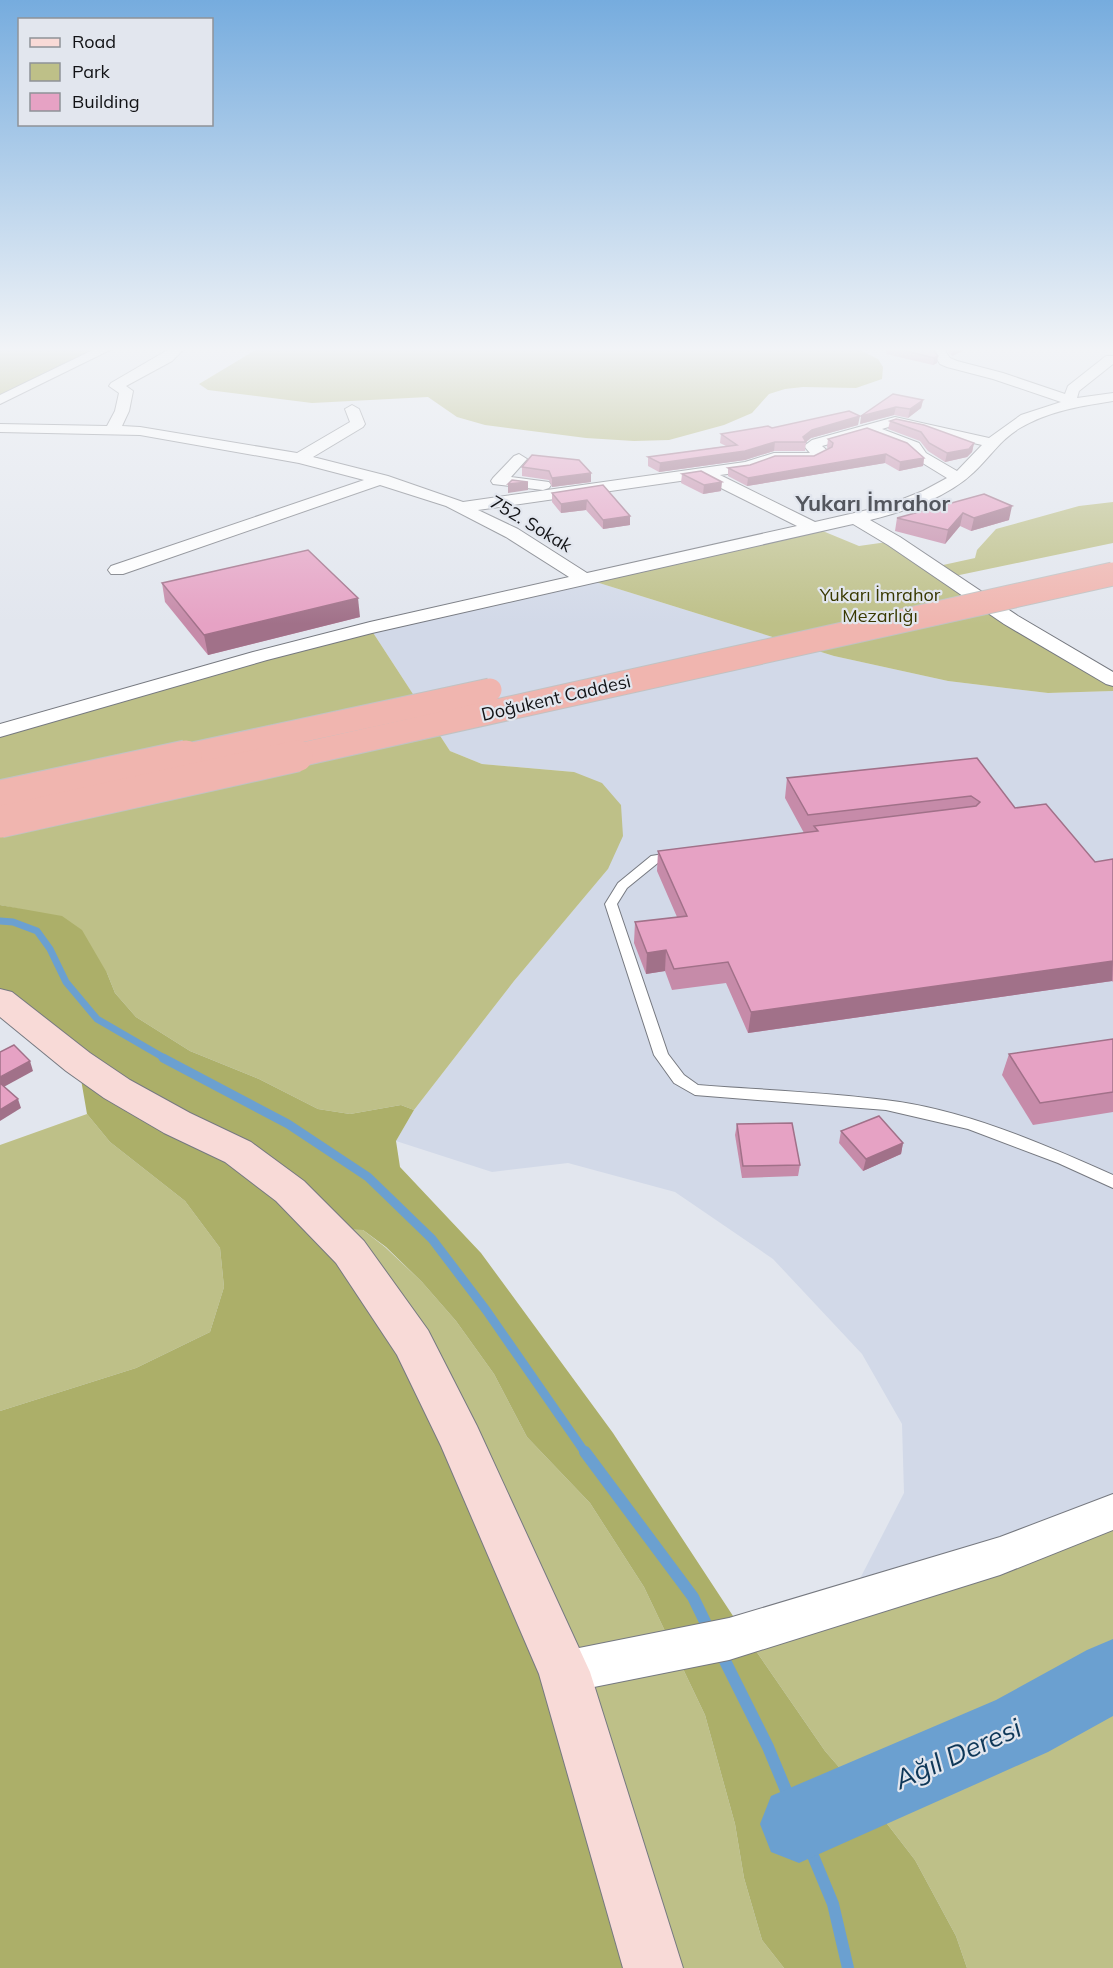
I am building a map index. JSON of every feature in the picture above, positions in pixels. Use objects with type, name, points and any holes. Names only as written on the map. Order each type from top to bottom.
[{"type":"main road","name":"Doğukent Caddesi","points":[[0,796],[1113,554]]},
{"type":"main road","name":"Doğukent Caddesi","points":[[0,822],[1113,574]]},
{"type":"street","name":"752. Sokak","points":[[196,440],[299,458],[382,479],[462,507],[512,533],[584,578]]},
{"type":"street","points":[[299,458],[330,440]]},
{"type":"street","points":[[462,507],[745,467],[775,457],[819,456],[822,453],[812,446],[830,440]]},
{"type":"street","points":[[897,440],[914,446],[915,452],[957,477]]},
{"type":"street","points":[[976,440],[992,443]]},
{"type":"street","points":[[0,731],[260,656],[584,578],[813,527],[858,520],[935,490],[957,477],[996,440]]},
{"type":"street","points":[[519,459],[499,481],[586,490]]},
{"type":"street","points":[[703,473],[813,527]]},
{"type":"street","points":[[117,570],[382,479]]},
{"type":"street","points":[[858,520],[894,541],[1011,620],[1113,680]]},
{"type":"street","points":[[0,1000],[78,1062],[117,1089],[177,1123],[238,1152],[290,1191],[350,1252],[413,1343],[461,1440],[564,1672],[653,1968]]},
{"type":"street","points":[[564,1672],[729,1639],[1000,1556],[1113,1512]]},
{"type":"lane","points":[[690,855],[655,859],[622,886],[611,904],[661,1055],[679,1079],[695,1090],[886,1105],[971,1124],[1063,1159],[1113,1182]]},
{"type":"shaded area","points":[[583,578],[834,656],[948,681],[1048,693],[1113,691],[1113,1512],[848,1602],[904,1493],[902,1424],[862,1354],[773,1259],[675,1192],[568,1163],[492,1172],[396,1141],[414,1110],[514,981],[608,869],[574,772],[482,764],[450,751],[370,628]]},
{"type":"green space","points":[[615,440],[670,440],[669,440]]},
{"type":"green space","name":"Yukarı İmrahor Mezarlığı","points":[[1113,502],[1113,543],[950,577],[1113,680],[1113,691],[1048,693],[948,681],[834,656],[583,578],[813,527],[859,546],[894,541],[934,567],[975,558],[977,550],[996,529],[1079,506]]},
{"type":"green space","points":[[370,628],[450,751],[482,764],[574,772],[602,783],[621,805],[623,836],[608,869],[514,981],[414,1110],[401,1105],[350,1114],[318,1109],[259,1079],[190,1051],[136,1017],[115,993],[107,973],[24,910],[0,905],[0,731]]},
{"type":"green space","points":[[0,905],[62,916],[82,930],[107,973],[115,993],[136,1017],[190,1051],[259,1079],[318,1109],[350,1114],[401,1105],[414,1110],[396,1141],[400,1167],[481,1253],[613,1433],[756,1651],[825,1751],[878,1812],[915,1860],[956,1936],[967,1968],[784,1968],[762,1940],[744,1878],[735,1824],[705,1715],[644,1587],[590,1503],[527,1437],[494,1374],[456,1321],[422,1282],[386,1247],[363,1230],[329,1229],[413,1343],[653,1968],[0,1968],[0,1411],[136,1368],[210,1332],[224,1287],[220,1248],[185,1201],[110,1142],[87,1114],[78,1062],[0,1000]]},
{"type":"green space","points":[[87,1114],[110,1142],[185,1201],[220,1248],[224,1287],[210,1332],[136,1368],[0,1411],[0,1145]]},
{"type":"green space","points":[[328,1229],[363,1230],[422,1282],[456,1321],[494,1374],[527,1437],[590,1503],[644,1587],[705,1715],[735,1824],[744,1878],[762,1940],[784,1968],[653,1968]]},
{"type":"green space","points":[[1113,1512],[1113,1968],[967,1968],[956,1936],[915,1860],[878,1812],[825,1751],[756,1651]]},
{"type":"building","points":[[729,440],[805,440],[806,442],[775,442],[745,451],[660,463],[648,457],[737,445]]},
{"type":"building","points":[[829,440],[899,440],[907,443],[924,458],[900,462],[886,454],[748,478],[728,468],[750,465],[775,456],[814,456],[832,447],[833,443]]},
{"type":"building","points":[[927,440],[965,440],[974,443],[969,449],[947,453]]},
{"type":"building","points":[[532,455],[579,460],[591,473],[552,478],[549,471],[522,467]]},
{"type":"building","points":[[701,471],[722,482],[704,485],[682,474]]},
{"type":"building","points":[[512,480],[528,482],[508,484]]},
{"type":"building","points":[[603,485],[630,516],[603,520],[587,500],[561,504],[552,493]]},
{"type":"building","points":[[984,494],[1012,506],[974,518],[963,513],[948,530],[897,518]]},
{"type":"building","points":[[308,550],[358,598],[204,635],[162,583]]},
{"type":"building","points":[[977,758],[1015,808],[1046,804],[1095,862],[1113,859],[1113,961],[751,1012],[728,962],[674,969],[666,950],[647,953],[635,922],[687,916],[658,851],[818,831],[814,826],[976,806],[980,802],[971,796],[808,815],[787,778]]},
{"type":"building","points":[[1113,1039],[1113,1092],[1040,1103],[1009,1054]]},
{"type":"building","points":[[14,1045],[30,1061],[0,1077],[0,1052]]},
{"type":"building","points":[[0,1083],[18,1099],[0,1110]]},
{"type":"building","points":[[879,1116],[903,1143],[866,1159],[841,1131]]},
{"type":"building","points":[[792,1123],[800,1165],[743,1166],[737,1124]]},
{"type":"waterway","points":[[0,921],[13,922],[37,931],[50,949],[66,982],[97,1019],[166,1059]]},
{"type":"waterway","points":[[163,1058],[288,1124],[368,1177],[432,1239],[486,1310],[586,1454]]},
{"type":"waterway","points":[[585,1452],[693,1597],[710,1632]]},
{"type":"waterway","points":[[721,1653],[768,1747],[833,1904],[848,1968]]},
{"type":"waterway","name":"Ağıl Deresi","points":[[799,1824],[1022,1726],[1113,1676]]},
{"type":"district","name":"Yukarı İmrahor","points":[[873,503]]}]
